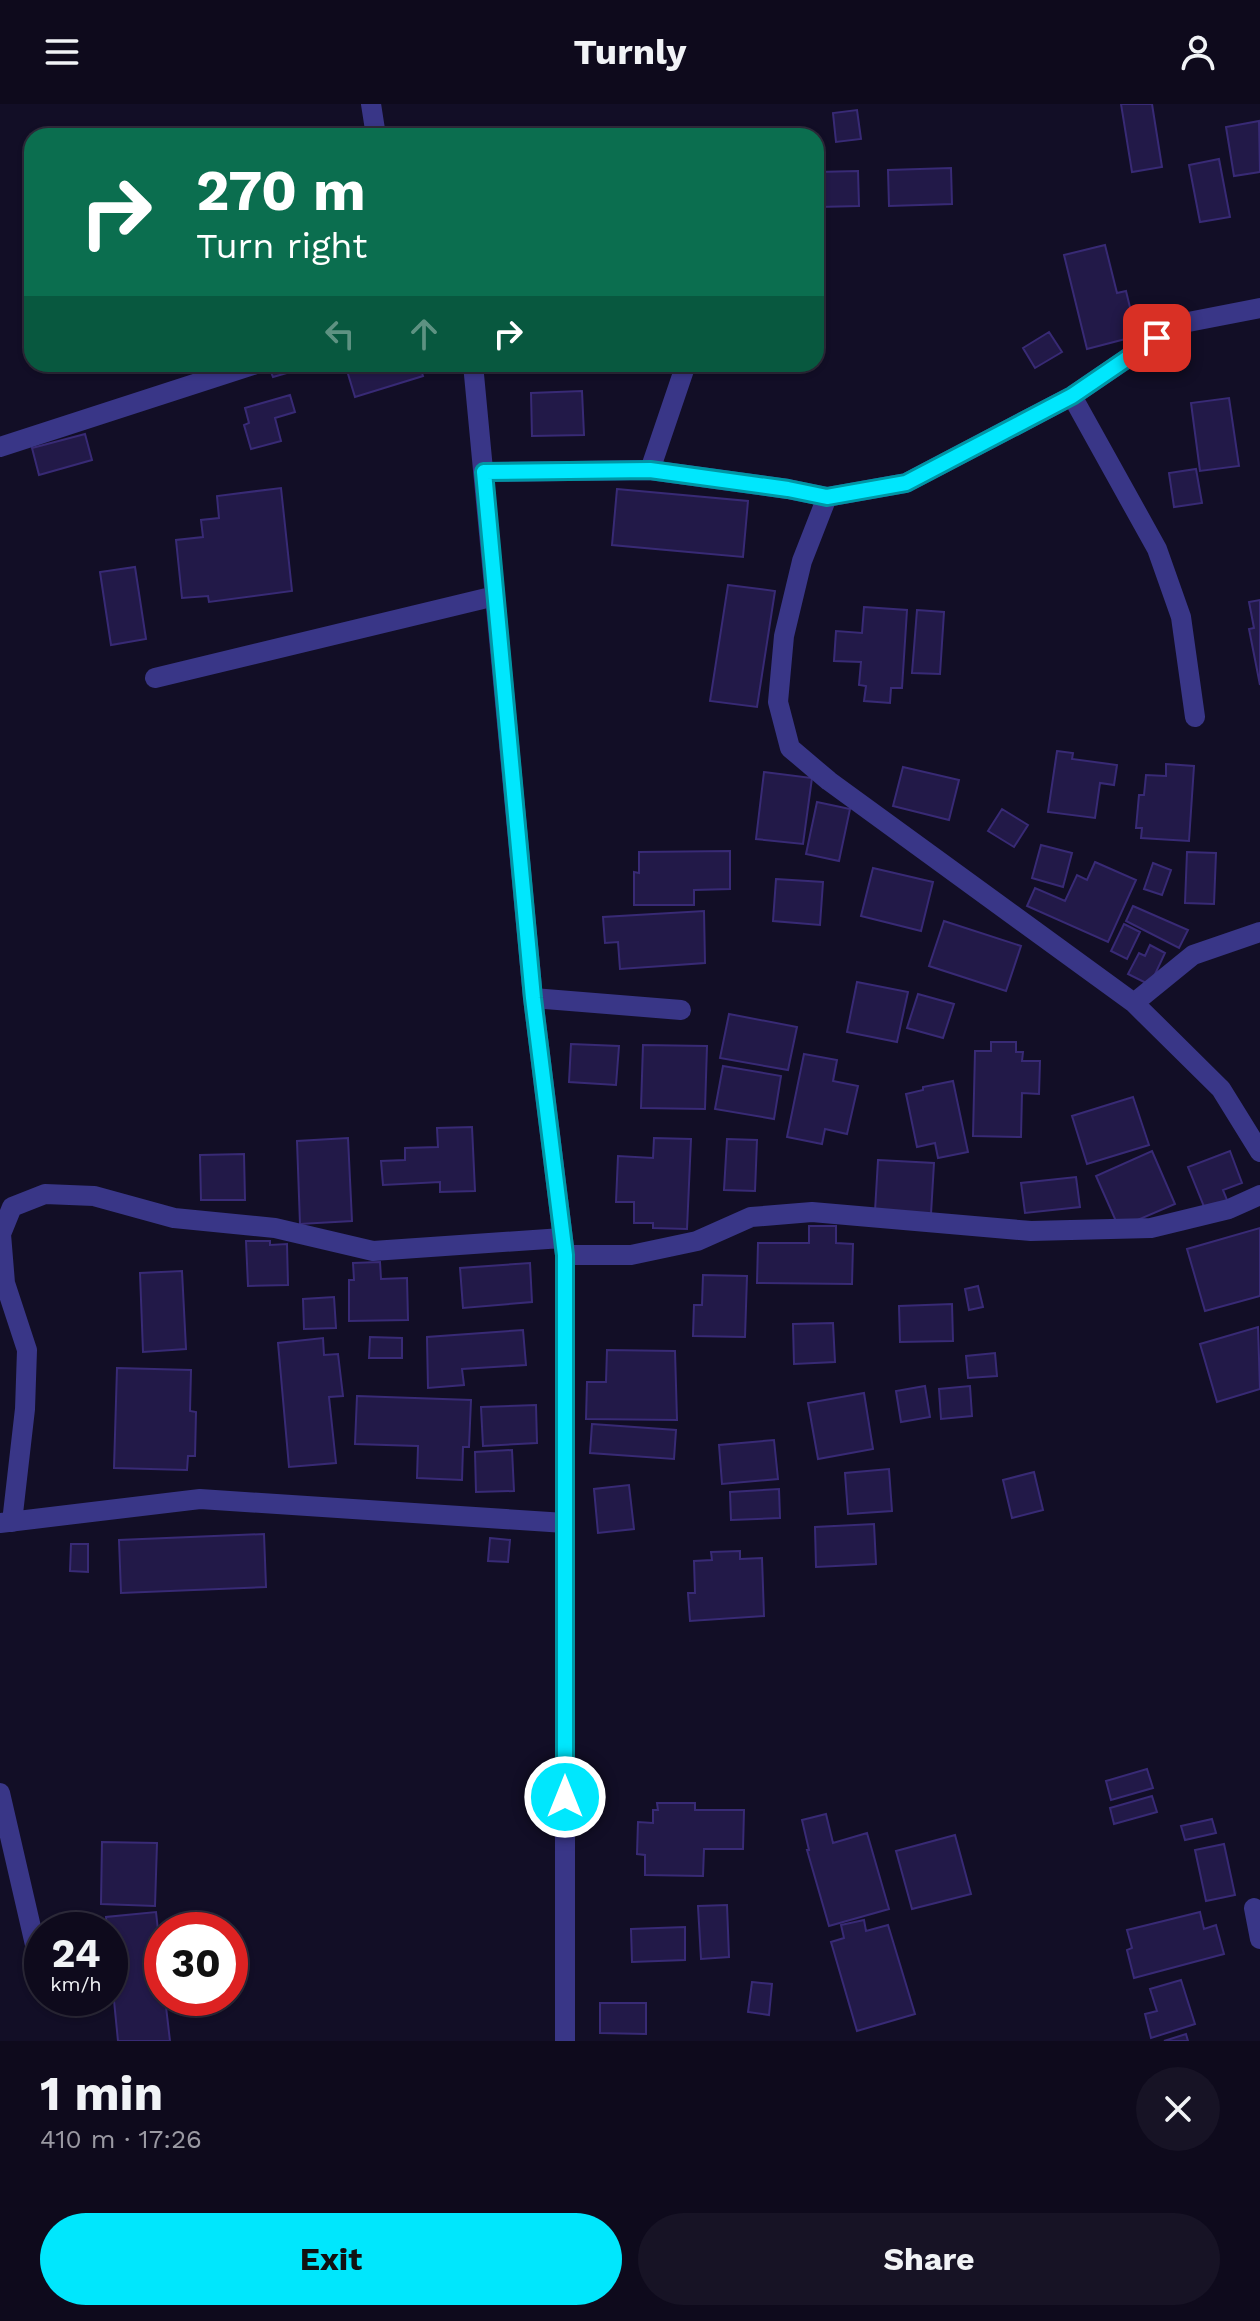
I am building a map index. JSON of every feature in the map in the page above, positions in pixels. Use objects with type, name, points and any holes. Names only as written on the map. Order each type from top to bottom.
[{"type":"street","points":[[371,104],[375,128]]},
{"type":"street","points":[[484,472],[650,470],[827,497],[906,483],[1072,396],[1178,324],[1260,308]]},
{"type":"street","points":[[0,447],[231,372]]},
{"type":"street","points":[[474,372],[533,998],[563,1247],[565,2041]]},
{"type":"street","points":[[650,470],[683,372]]},
{"type":"street","points":[[1072,396],[1157,549],[1181,617],[1195,717]]},
{"type":"street","points":[[827,497],[802,561],[784,636],[778,702],[790,748],[829,781],[1134,1003],[1221,1089],[1260,1152]]},
{"type":"street","points":[[155,678],[495,596]]},
{"type":"street","points":[[1134,1003],[1193,955],[1260,932]]},
{"type":"street","points":[[533,998],[681,1010]]},
{"type":"street","points":[[565,1523],[200,1499],[6,1523],[25,1409],[27,1350],[5,1283],[1,1234],[12,1207],[45,1194],[94,1196],[174,1218],[275,1228],[373,1251],[563,1247],[631,1255],[697,1241],[751,1217],[812,1212],[1031,1231],[1151,1228],[1229,1209],[1260,1195]]},
{"type":"street","points":[[0,1793],[27,1912]]},
{"type":"street","points":[[1254,1908],[1260,1939]]},
{"type":"building","points":[[1121,104],[1152,104],[1162,167],[1132,172]]},
{"type":"building","points":[[857,110],[861,139],[836,142],[833,113]]},
{"type":"building","points":[[1259,121],[1260,172],[1234,176],[1226,127]]},
{"type":"building","points":[[1219,159],[1230,217],[1200,222],[1189,165]]},
{"type":"building","points":[[951,168],[952,204],[889,206],[888,170]]},
{"type":"building","points":[[858,171],[859,206],[824,207],[824,172]]},
{"type":"building","points":[[1105,245],[1117,293],[1126,291],[1137,336],[1087,349],[1064,255]]},
{"type":"building","points":[[1049,332],[1062,352],[1035,368],[1023,348]]},
{"type":"building","points":[[271,372],[290,372],[273,377]]},
{"type":"building","points":[[347,372],[422,372],[423,376],[355,397]]},
{"type":"building","points":[[582,391],[584,435],[532,436],[531,393]]},
{"type":"building","points":[[290,395],[295,412],[275,418],[281,441],[251,449],[244,425],[249,423],[245,408]]},
{"type":"building","points":[[1229,398],[1239,466],[1200,471],[1191,403]]},
{"type":"building","points":[[85,434],[92,460],[39,475],[32,448]]},
{"type":"building","points":[[1196,469],[1202,503],[1174,507],[1169,473]]},
{"type":"building","points":[[281,488],[292,591],[209,602],[208,596],[182,598],[176,540],[203,537],[201,520],[219,518],[217,496]]},
{"type":"building","points":[[617,489],[748,501],[743,557],[612,545]]},
{"type":"building","points":[[135,567],[146,639],[111,645],[100,572]]},
{"type":"building","points":[[728,585],[775,591],[757,707],[710,701]]},
{"type":"building","points":[[1260,600],[1260,685],[1249,629],[1254,628],[1249,602]]},
{"type":"building","points":[[864,607],[907,610],[902,688],[891,688],[890,703],[864,701],[866,686],[859,685],[861,662],[834,661],[836,631],[862,633]]},
{"type":"building","points":[[917,610],[944,612],[940,674],[912,673]]},
{"type":"building","points":[[1057,751],[1073,753],[1072,759],[1117,765],[1114,785],[1100,783],[1095,818],[1048,812]]},
{"type":"building","points":[[1166,764],[1194,766],[1189,841],[1141,838],[1142,828],[1136,828],[1139,795],[1144,795],[1146,775],[1166,776]]},
{"type":"building","points":[[903,767],[959,780],[949,820],[893,806]]},
{"type":"building","points":[[764,772],[812,778],[803,844],[756,839]]},
{"type":"building","points":[[817,802],[850,809],[839,861],[806,854]]},
{"type":"building","points":[[1002,809],[1028,825],[1014,847],[988,831]]},
{"type":"building","points":[[1041,845],[1072,853],[1063,887],[1032,878]]},
{"type":"building","points":[[730,851],[730,889],[694,890],[694,905],[634,905],[634,872],[639,873],[639,852]]},
{"type":"building","points":[[1187,852],[1216,853],[1214,904],[1185,903]]},
{"type":"building","points":[[1095,862],[1136,880],[1108,942],[1027,906],[1035,888],[1065,901],[1077,875],[1087,880]]},
{"type":"building","points":[[1153,863],[1171,870],[1162,895],[1144,889]]},
{"type":"building","points":[[873,868],[933,882],[921,931],[861,916]]},
{"type":"building","points":[[776,879],[823,882],[820,925],[773,921]]},
{"type":"building","points":[[1133,906],[1188,930],[1179,948],[1126,921]]},
{"type":"building","points":[[704,911],[705,963],[620,969],[618,942],[605,943],[603,917]]},
{"type":"building","points":[[944,921],[1021,946],[1006,991],[929,966]]},
{"type":"building","points":[[1124,924],[1140,932],[1127,959],[1111,951]]},
{"type":"building","points":[[1150,945],[1165,953],[1150,985],[1128,974],[1139,953],[1145,956]]},
{"type":"building","points":[[857,982],[908,992],[897,1042],[847,1032]]},
{"type":"building","points":[[918,994],[954,1004],[943,1038],[907,1028]]},
{"type":"building","points":[[729,1014],[797,1027],[788,1070],[720,1058]]},
{"type":"building","points":[[991,1042],[1016,1042],[1016,1052],[1023,1052],[1022,1061],[1040,1061],[1039,1094],[1022,1093],[1021,1137],[973,1136],[975,1051],[991,1051]]},
{"type":"building","points":[[571,1044],[619,1046],[616,1085],[569,1082]]},
{"type":"building","points":[[643,1045],[707,1046],[705,1109],[641,1108]]},
{"type":"building","points":[[804,1054],[837,1060],[833,1081],[858,1086],[847,1134],[825,1129],[822,1144],[787,1137]]},
{"type":"building","points":[[723,1066],[781,1076],[774,1119],[715,1109]]},
{"type":"building","points":[[953,1081],[968,1152],[938,1158],[935,1143],[917,1147],[906,1094]]},
{"type":"building","points":[[1133,1097],[1149,1145],[1087,1164],[1072,1116]]},
{"type":"building","points":[[472,1127],[475,1191],[440,1192],[440,1182],[383,1185],[381,1161],[405,1160],[405,1148],[438,1147],[437,1128]]},
{"type":"building","points":[[348,1138],[352,1221],[300,1224],[297,1141]]},
{"type":"building","points":[[654,1138],[691,1139],[687,1229],[653,1228],[653,1223],[634,1223],[634,1202],[616,1202],[618,1156],[653,1158]]},
{"type":"building","points":[[727,1139],[757,1140],[755,1191],[724,1190]]},
{"type":"building","points":[[1152,1151],[1175,1204],[1119,1228],[1096,1176]]},
{"type":"building","points":[[1230,1151],[1242,1183],[1223,1190],[1229,1205],[1207,1214],[1188,1167]]},
{"type":"building","points":[[244,1154],[245,1200],[201,1200],[200,1155]]},
{"type":"building","points":[[878,1160],[934,1163],[931,1214],[875,1211]]},
{"type":"building","points":[[1076,1177],[1080,1207],[1025,1213],[1021,1183]]},
{"type":"building","points":[[809,1226],[836,1226],[836,1243],[853,1244],[852,1284],[757,1283],[758,1243],[809,1243]]},
{"type":"building","points":[[1260,1228],[1260,1296],[1205,1311],[1187,1249]]},
{"type":"building","points":[[246,1241],[287,1244],[288,1285],[248,1286]]},
{"type":"building","points":[[380,1262],[381,1279],[407,1278],[408,1320],[349,1321],[349,1280],[354,1280],[353,1263]]},
{"type":"building","points":[[530,1263],[532,1302],[463,1308],[460,1268]]},
{"type":"building","points":[[182,1271],[186,1349],[143,1352],[140,1273]]},
{"type":"building","points":[[703,1275],[747,1276],[745,1337],[693,1336],[694,1305],[702,1305]]},
{"type":"building","points":[[978,1286],[983,1307],[969,1310],[965,1289]]},
{"type":"building","points":[[334,1297],[336,1328],[304,1329],[303,1299]]},
{"type":"building","points":[[952,1304],[953,1341],[900,1342],[899,1306]]},
{"type":"building","points":[[833,1323],[835,1362],[794,1364],[793,1324]]},
{"type":"building","points":[[1258,1327],[1260,1389],[1217,1402],[1200,1344]]},
{"type":"building","points":[[523,1330],[526,1365],[462,1369],[464,1385],[428,1388],[427,1337]]},
{"type":"building","points":[[370,1337],[402,1338],[402,1358],[369,1358]]},
{"type":"building","points":[[323,1338],[324,1355],[338,1354],[343,1396],[329,1397],[336,1463],[289,1467],[278,1343]]},
{"type":"building","points":[[607,1350],[675,1351],[677,1420],[586,1419],[587,1382],[606,1382]]},
{"type":"building","points":[[995,1353],[997,1376],[968,1378],[966,1356]]},
{"type":"building","points":[[117,1368],[191,1370],[190,1411],[196,1412],[195,1456],[188,1456],[187,1470],[114,1468]]},
{"type":"building","points":[[925,1386],[930,1417],[901,1422],[896,1391]]},
{"type":"building","points":[[970,1386],[972,1416],[941,1419],[939,1389]]},
{"type":"building","points":[[864,1393],[873,1449],[818,1459],[808,1403]]},
{"type":"building","points":[[357,1396],[471,1400],[469,1447],[463,1447],[462,1480],[417,1478],[418,1446],[355,1444]]},
{"type":"building","points":[[536,1405],[537,1443],[483,1446],[481,1407]]},
{"type":"building","points":[[592,1424],[676,1430],[674,1459],[590,1453]]},
{"type":"building","points":[[774,1440],[778,1479],[722,1484],[719,1445]]},
{"type":"building","points":[[512,1450],[514,1491],[476,1492],[475,1452]]},
{"type":"building","points":[[889,1469],[892,1511],[848,1514],[845,1473]]},
{"type":"building","points":[[1034,1472],[1043,1510],[1012,1518],[1003,1480]]},
{"type":"building","points":[[629,1485],[634,1529],[598,1533],[594,1489]]},
{"type":"building","points":[[779,1489],[780,1518],[731,1520],[730,1492]]},
{"type":"building","points":[[874,1524],[876,1564],[816,1567],[815,1527]]},
{"type":"building","points":[[264,1534],[266,1587],[121,1593],[119,1540]]},
{"type":"building","points":[[490,1538],[510,1540],[508,1562],[488,1561]]},
{"type":"building","points":[[71,1544],[88,1544],[88,1572],[70,1571]]},
{"type":"building","points":[[740,1551],[740,1559],[762,1558],[764,1616],[690,1621],[688,1593],[695,1593],[694,1561],[712,1560],[711,1552]]},
{"type":"building","points":[[1147,1769],[1153,1788],[1111,1800],[1106,1781]]},
{"type":"building","points":[[1152,1796],[1157,1812],[1114,1824],[1110,1808]]},
{"type":"building","points":[[657,1803],[695,1803],[695,1810],[744,1810],[743,1849],[704,1849],[703,1876],[645,1875],[645,1855],[637,1854],[638,1822],[653,1823],[653,1810],[658,1810]]},
{"type":"building","points":[[826,1814],[833,1843],[867,1833],[889,1909],[829,1926],[807,1850],[802,1820]]},
{"type":"building","points":[[1212,1819],[1216,1833],[1185,1840],[1181,1826]]},
{"type":"building","points":[[955,1835],[971,1894],[912,1909],[896,1851]]},
{"type":"building","points":[[102,1842],[157,1843],[155,1906],[101,1904]]},
{"type":"building","points":[[1224,1844],[1235,1895],[1206,1901],[1195,1850]]},
{"type":"building","points":[[727,1905],[729,1957],[701,1959],[698,1906]]},
{"type":"building","points":[[1200,1912],[1204,1929],[1216,1925],[1224,1954],[1134,1978],[1127,1950],[1132,1948],[1127,1930]]},
{"type":"building","points":[[144,1913],[144,2016],[167,2016],[170,2041],[118,2041],[116,2016],[128,2016],[128,1915]]},
{"type":"building","points":[[864,1920],[866,1931],[888,1925],[915,2014],[857,2031],[831,1942],[844,1938],[841,1925]]},
{"type":"building","points":[[685,1927],[685,1960],[632,1962],[631,1929]]},
{"type":"building","points":[[1181,1980],[1195,2024],[1151,2038],[1145,2014],[1157,2011],[1150,1989]]},
{"type":"building","points":[[752,1982],[772,1984],[769,2015],[748,2012]]},
{"type":"building","points":[[600,2003],[646,2003],[646,2034],[600,2033]]},
{"type":"building","points":[[1186,2034],[1188,2041],[1164,2041]]},
{"type":"route","points":[[565,1797],[565,1255],[533,998],[484,472],[650,470],[827,497],[906,483],[1072,396],[1157,338]]}]
